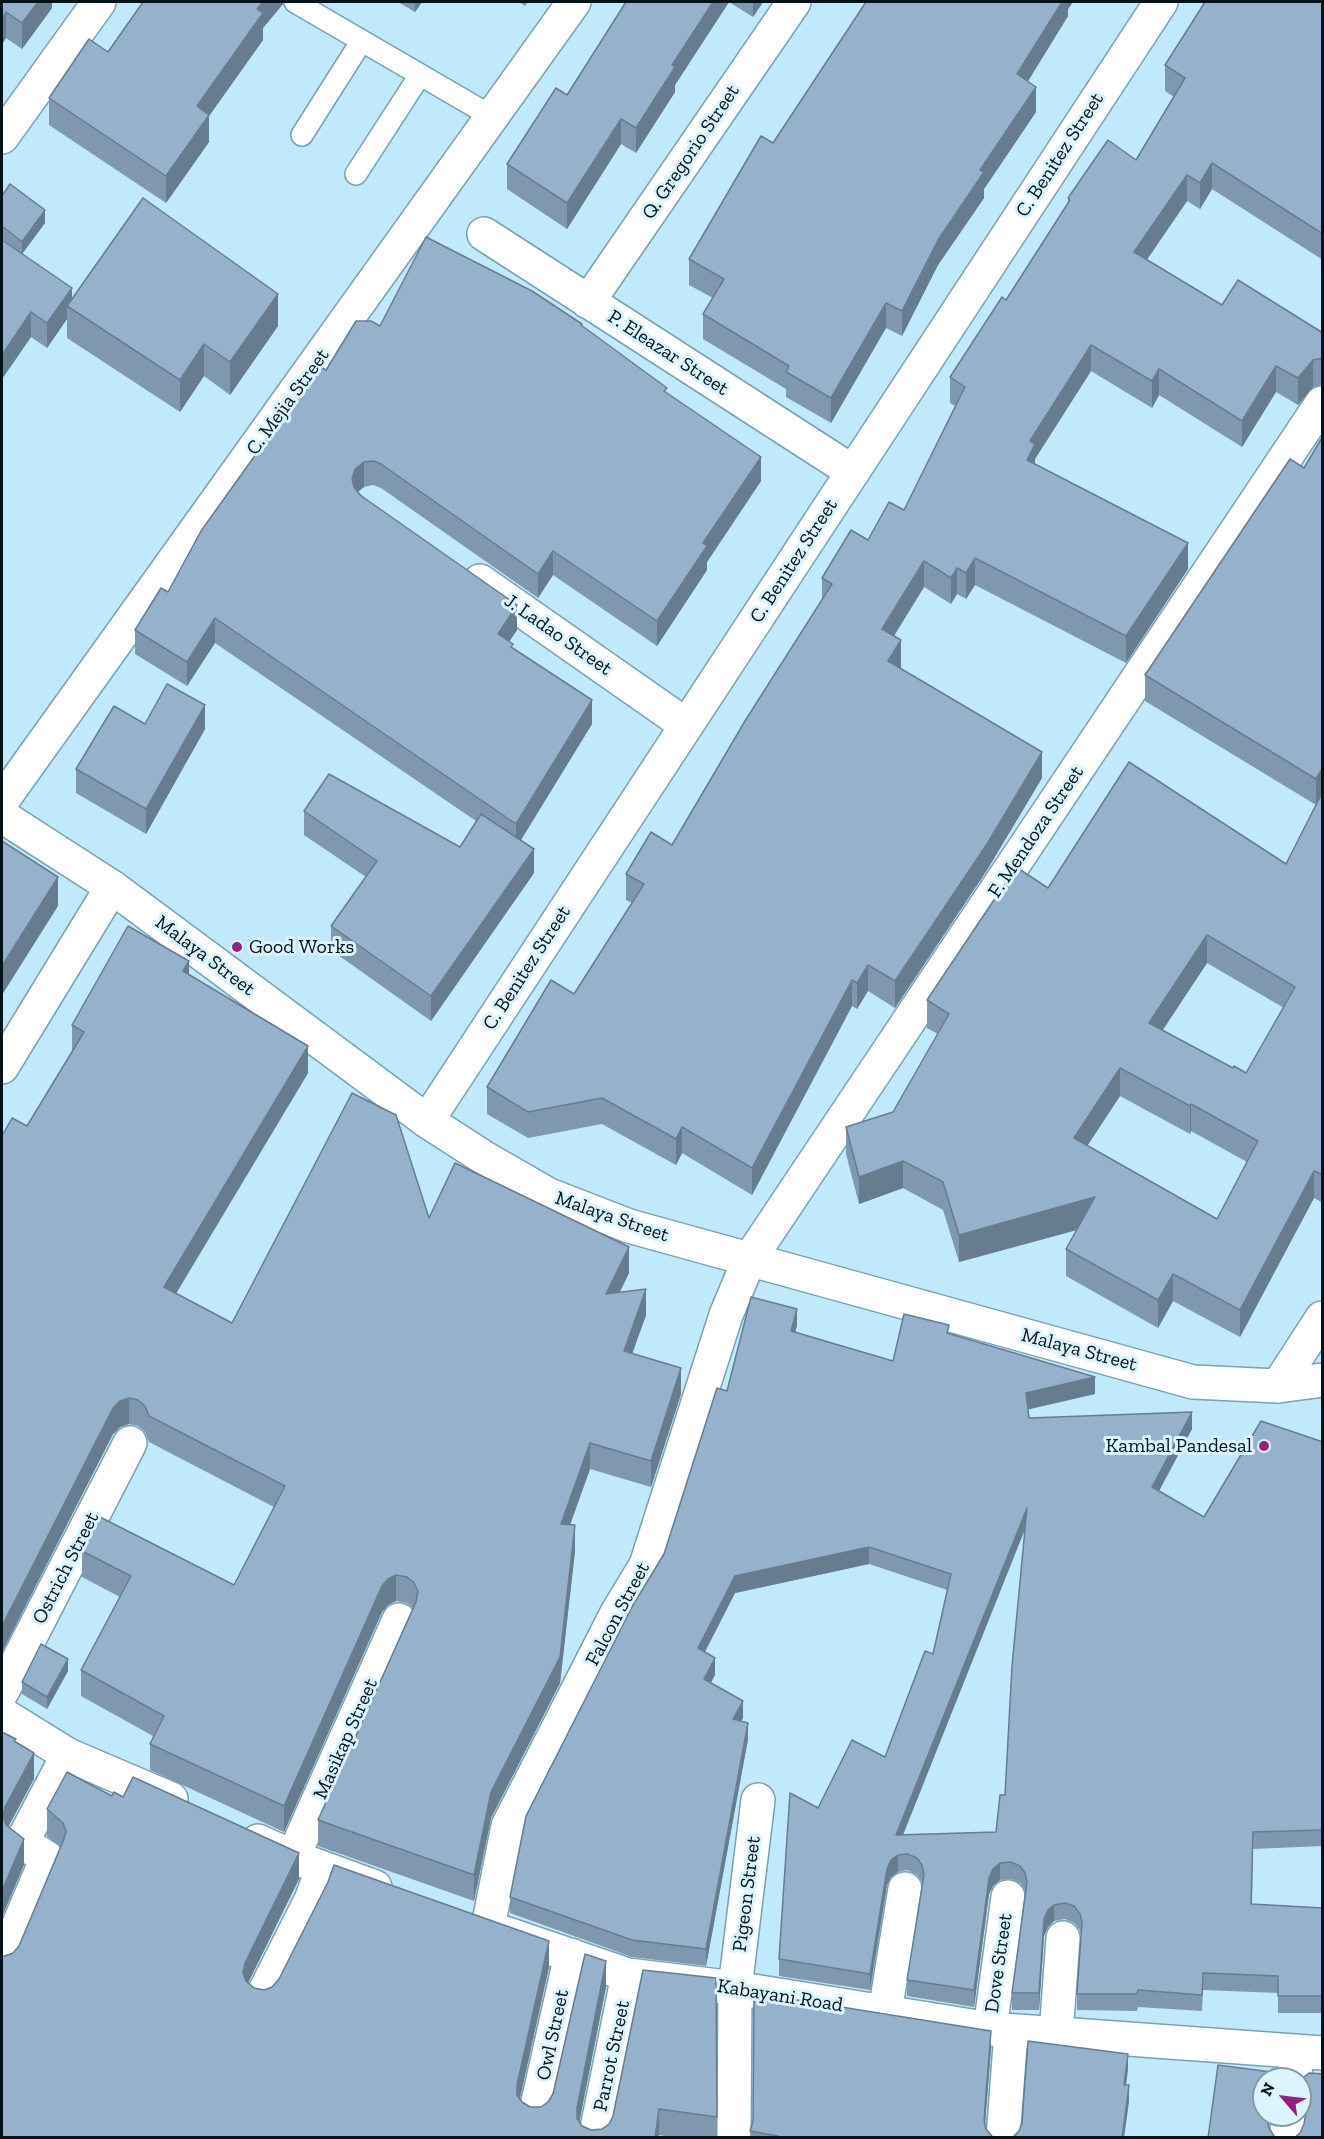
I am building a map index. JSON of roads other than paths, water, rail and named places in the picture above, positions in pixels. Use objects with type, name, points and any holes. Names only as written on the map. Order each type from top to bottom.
[{"type":"street","points":[[2,137],[99,2]]},
{"type":"street","name":"C. Mejia Street","points":[[2,801],[574,2]]},
{"type":"street","name":"Q. Gregorio Street","points":[[588,302],[794,2]]},
{"type":"street","name":"C. Benitez Street","points":[[427,1121],[1161,2]]},
{"type":"street","name":"P. Eleazar Street","points":[[484,234],[853,471]]},
{"type":"street","name":"F. Mendoza Street","points":[[749,1260],[1323,403]]},
{"type":"street","name":"J. Ladao Street","points":[[457,564],[686,726]]},
{"type":"street","name":"Malaya Street","points":[[2,816],[112,887],[427,1121],[549,1195],[629,1226],[1193,1382],[1278,1386],[1323,1380]]},
{"type":"street","points":[[2,1067],[112,887]]},
{"type":"street","name":"Falcon Street","points":[[488,1927],[508,1826],[617,1613],[646,1565],[726,1315],[749,1260]]},
{"type":"street","points":[[1278,1386],[1323,1318]]},
{"type":"street","name":"Ostrich Street","points":[[2,1692],[130,1443]]},
{"type":"street","name":"Masikap Street","points":[[293,1857],[399,1620]]},
{"type":"street","points":[[2,1714],[68,1755],[198,1811]]},
{"type":"street","points":[[2,1964],[47,1858],[22,1842],[68,1755]]},
{"type":"street","name":"Pigeon Street","points":[[734,2138],[735,1988],[758,1800]]},
{"type":"street","points":[[229,1826],[293,1857],[400,1896]]},
{"type":"street","points":[[262,1997],[311,1900],[323,1868]]},
{"type":"street","points":[[885,2012],[905,1889]]},
{"type":"street","name":"Dove Street","points":[[1003,2138],[1001,2031],[1008,1897]]},
{"type":"street","name":"Kabayani Road","points":[[455,1915],[628,1975],[735,1988],[1001,2031],[1056,2034],[1305,2061]]},
{"type":"street","points":[[1056,2034],[1063,1938]]},
{"type":"street","name":"Owl Street","points":[[535,2115],[571,1955]]},
{"type":"street","name":"Parrot Street","points":[[595,2138],[628,1975]]},
{"type":"lane","points":[[295,2],[491,116]]},
{"type":"lane","points":[[302,135],[361,42]]},
{"type":"lane","points":[[356,174],[420,75]]},
{"type":"place","name":"Good Works","points":[[237,947]]},
{"type":"place","name":"Kambal Pandesal","points":[[1264,1446]]}]
